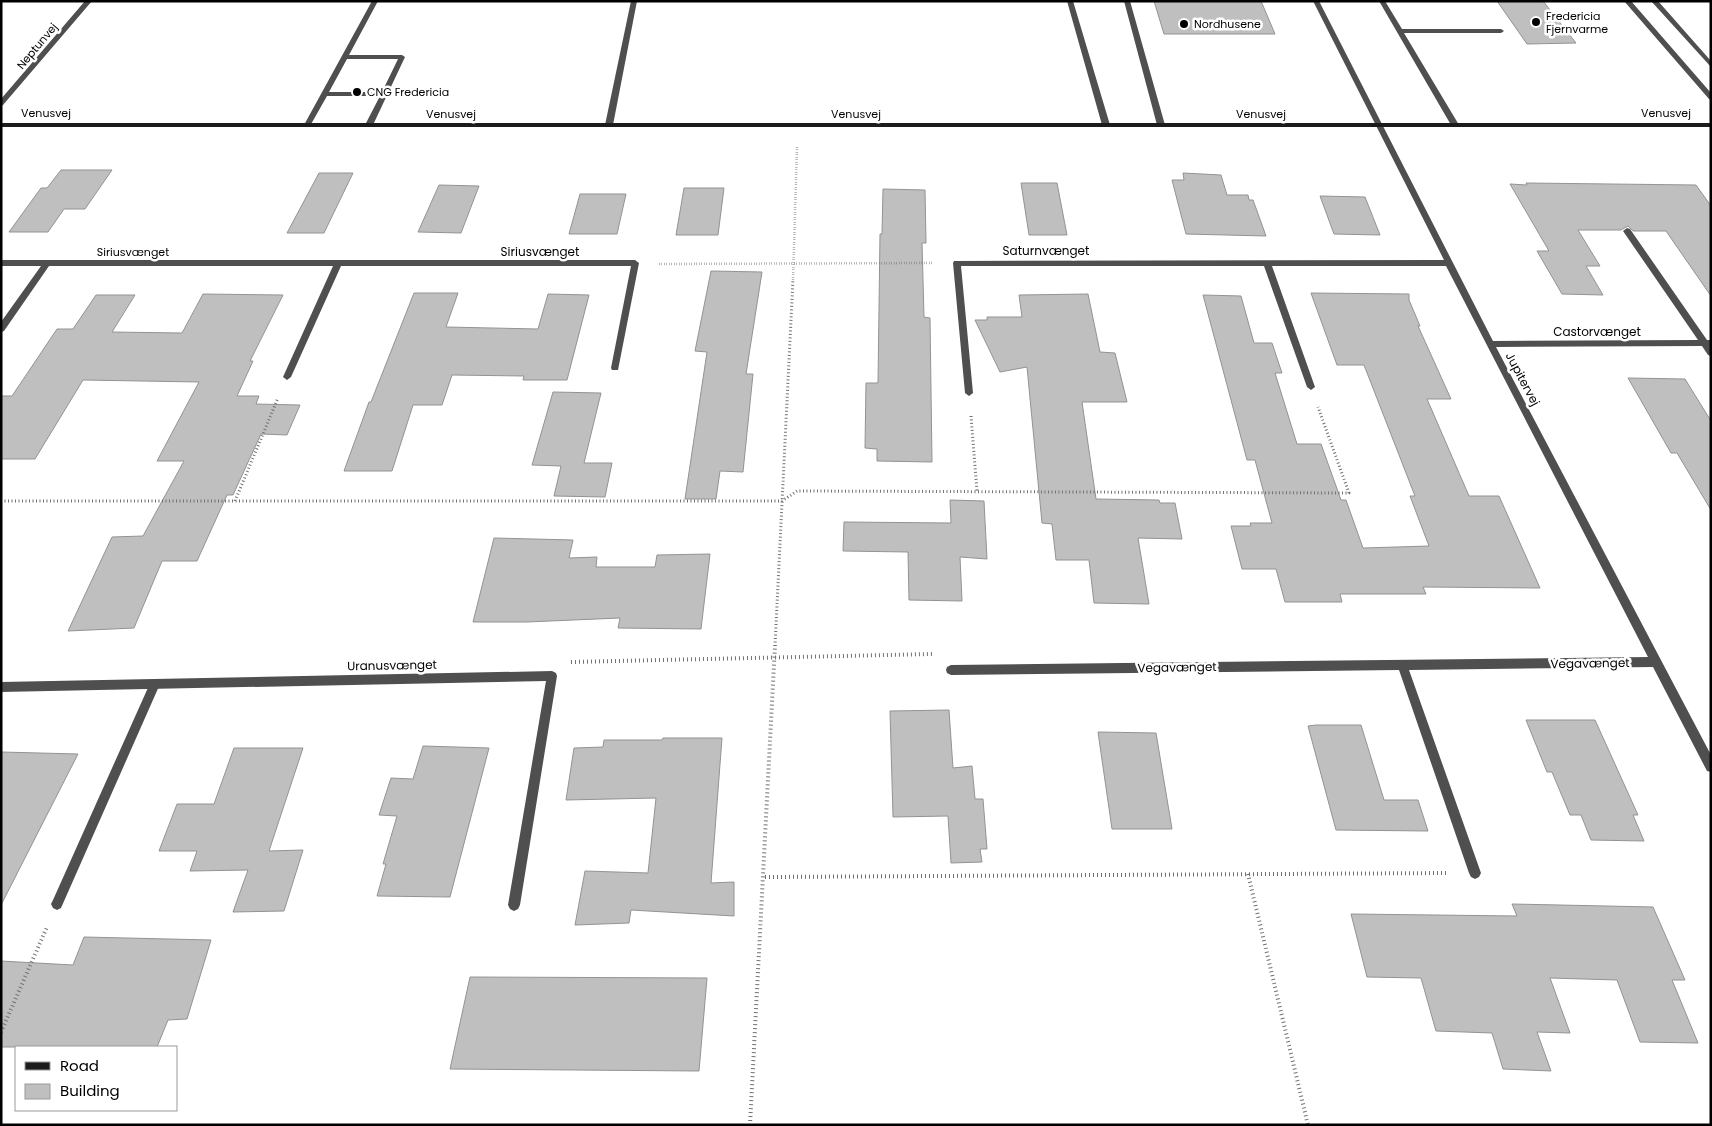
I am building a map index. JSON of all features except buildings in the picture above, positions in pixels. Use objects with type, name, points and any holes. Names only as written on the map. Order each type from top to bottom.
[{"type":"street","name":"Neptunvej","points":[[1,104],[89,1]]},
{"type":"street","points":[[308,125],[375,1]]},
{"type":"street","points":[[609,125],[634,1]]},
{"type":"street","points":[[1070,1],[1106,125]]},
{"type":"street","points":[[1127,1],[1162,125]]},
{"type":"street","name":"Jupitervej","points":[[1316,1],[1490,344],[1658,662],[1711,767]]},
{"type":"street","points":[[1382,1],[1455,125]]},
{"type":"street","points":[[1627,1],[1711,98]]},
{"type":"street","points":[[1654,1],[1711,64]]},
{"type":"street","points":[[1400,31],[1501,31]]},
{"type":"street","points":[[344,57],[402,57],[369,125]]},
{"type":"street","points":[[324,94],[384,94]]},
{"type":"street","name":"Venusvej","points":[[1,124],[799,126],[1711,124]]},
{"type":"street","points":[[1627,231],[1708,343],[1711,353]]},
{"type":"street","name":"Siriusvænget","points":[[1,263],[635,263]]},
{"type":"street","points":[[1,329],[48,263]]},
{"type":"street","points":[[287,377],[338,263]]},
{"type":"street","points":[[616,368],[635,263]]},
{"type":"street","points":[[957,263],[969,394]]},
{"type":"street","name":"Saturnvænget","points":[[957,263],[1450,263]]},
{"type":"street","points":[[1267,263],[1310,387]]},
{"type":"street","name":"Castorvænget","points":[[1490,344],[1708,343]]},
{"type":"street","name":"Vegavænget","points":[[951,670],[1658,662]]},
{"type":"street","points":[[1402,664],[1475,873]]},
{"type":"street","points":[[514,905],[552,676]]},
{"type":"street","name":"Uranusvænget","points":[[1,687],[552,676]]},
{"type":"street","points":[[57,904],[155,684]]},
{"type":"path","points":[[750,1125],[765,878],[795,265],[799,126]]},
{"type":"path","points":[[635,263],[795,265],[957,263]]},
{"type":"path","points":[[235,501],[287,377]]},
{"type":"path","points":[[1,501],[782,501],[797,491],[1349,493],[1310,387]]},
{"type":"path","points":[[969,394],[977,491]]},
{"type":"path","points":[[552,676],[566,662],[942,653],[951,670]]},
{"type":"path","points":[[765,878],[1475,873]]},
{"type":"path","points":[[1248,874],[1308,1125]]},
{"type":"path","points":[[1,1032],[57,904]]},
{"type":"place","name":"Fredericia Fjernvarme","points":[[1536,22]]},
{"type":"place","name":"Nordhusene","points":[[1184,24]]},
{"type":"place","name":"CNG Fredericia","points":[[357,92]]}]
